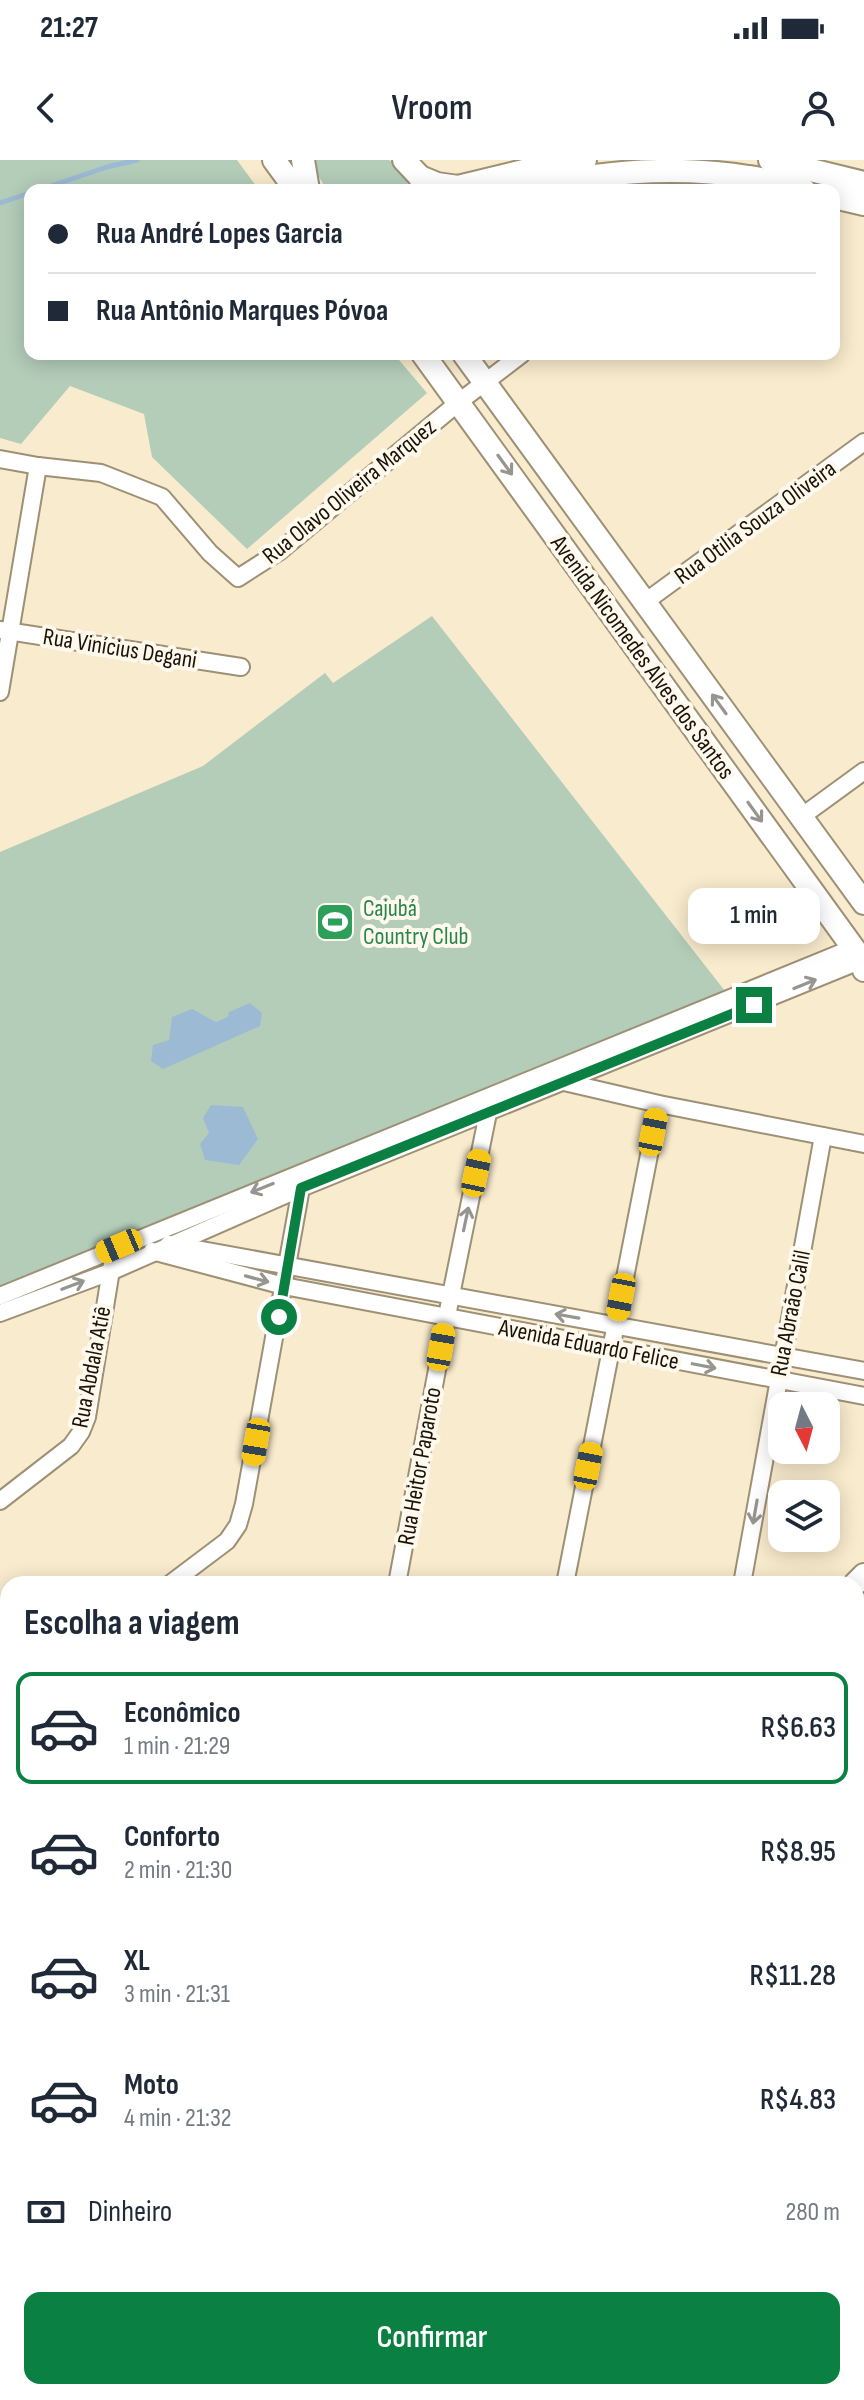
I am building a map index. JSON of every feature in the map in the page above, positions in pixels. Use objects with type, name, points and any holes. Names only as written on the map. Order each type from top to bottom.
[{"type":"main road","points":[[274,160],[292,184]]},
{"type":"main road","points":[[303,160],[307,184]]},
{"type":"main road","points":[[404,160],[422,183]]},
{"type":"main road","points":[[470,184],[552,164],[585,160]]},
{"type":"main road","points":[[770,160],[864,183]]},
{"type":"main road","points":[[544,184],[610,174],[692,171],[750,176],[781,184]]},
{"type":"main road","points":[[840,198],[864,204]]},
{"type":"main road","name":"Avenida Nicomedes Alves dos Santos","points":[[428,360],[861,960]]},
{"type":"main road","name":"Avenida Nicomedes Alves dos Santos","points":[[468,360],[864,903]]},
{"type":"street","points":[[459,402],[514,360]]},
{"type":"street","name":"Rua Olavo Oliveira Marquez","points":[[38,466],[101,473],[162,497],[210,553],[238,578],[280,551],[459,402]]},
{"type":"street","name":"Rua Otilia Souza Oliveira","points":[[645,602],[864,442]]},
{"type":"street","points":[[0,459],[38,466],[5,631],[0,692]]},
{"type":"street","name":"Rua Vinícius Degani","points":[[5,631],[241,667]]},
{"type":"street","points":[[801,817],[864,771]]},
{"type":"street","points":[[0,1313],[110,1272],[301,1181],[579,1059],[861,960]]},
{"type":"street","points":[[0,1296],[130,1242],[488,1113],[861,960]]},
{"type":"street","points":[[564,1082],[577,1069],[579,1059]]},
{"type":"street","points":[[564,1082],[864,1144]]},
{"type":"street","points":[[567,1576],[659,1104]]},
{"type":"street","name":"Rua Heitor Paparoto","points":[[398,1576],[446,1317],[488,1113]]},
{"type":"street","name":"Rua Abraão Calil","points":[[743,1576],[823,1136]]},
{"type":"street","points":[[181,1576],[218,1549],[238,1525],[301,1181]]},
{"type":"street","name":"Avenida Eduardo Felice","points":[[130,1242],[171,1244],[864,1371]]},
{"type":"street","name":"Avenida Eduardo Felice","points":[[130,1242],[155,1252],[284,1286],[864,1396]]},
{"type":"street","name":"Rua Abdala Atiê","points":[[0,1501],[71,1446],[81,1432],[87,1417],[110,1272],[130,1242]]},
{"type":"green space","points":[[0,160],[237,160],[255,184],[24,184],[24,360],[399,360],[427,393],[247,549],[152,457],[144,414],[70,386],[21,444],[0,438]]},
{"type":"green space","points":[[315,160],[389,160],[402,170],[408,184],[323,184],[317,174]]},
{"type":"green space","points":[[685,182],[711,184],[662,184]]},
{"type":"green space","name":"Cajubá Country Club","points":[[432,616],[725,991],[0,1286],[0,852],[203,766],[325,673],[333,683]]},
{"type":"water","points":[[250,1003],[262,1013],[260,1026],[163,1069],[151,1061],[153,1045],[169,1040],[172,1017],[192,1009],[216,1022]]},
{"type":"water","points":[[211,1105],[243,1107],[258,1139],[239,1165],[205,1160],[200,1144],[209,1133],[203,1118]]},
{"type":"waterway","points":[[57,184],[137,160]]},
{"type":"waterway","points":[[0,203],[24,195]]},
{"type":"place","name":"Cajubá Country Club","points":[[335,922]]},
{"type":"route","points":[[279,1317],[301,1188],[754,1005]]}]
